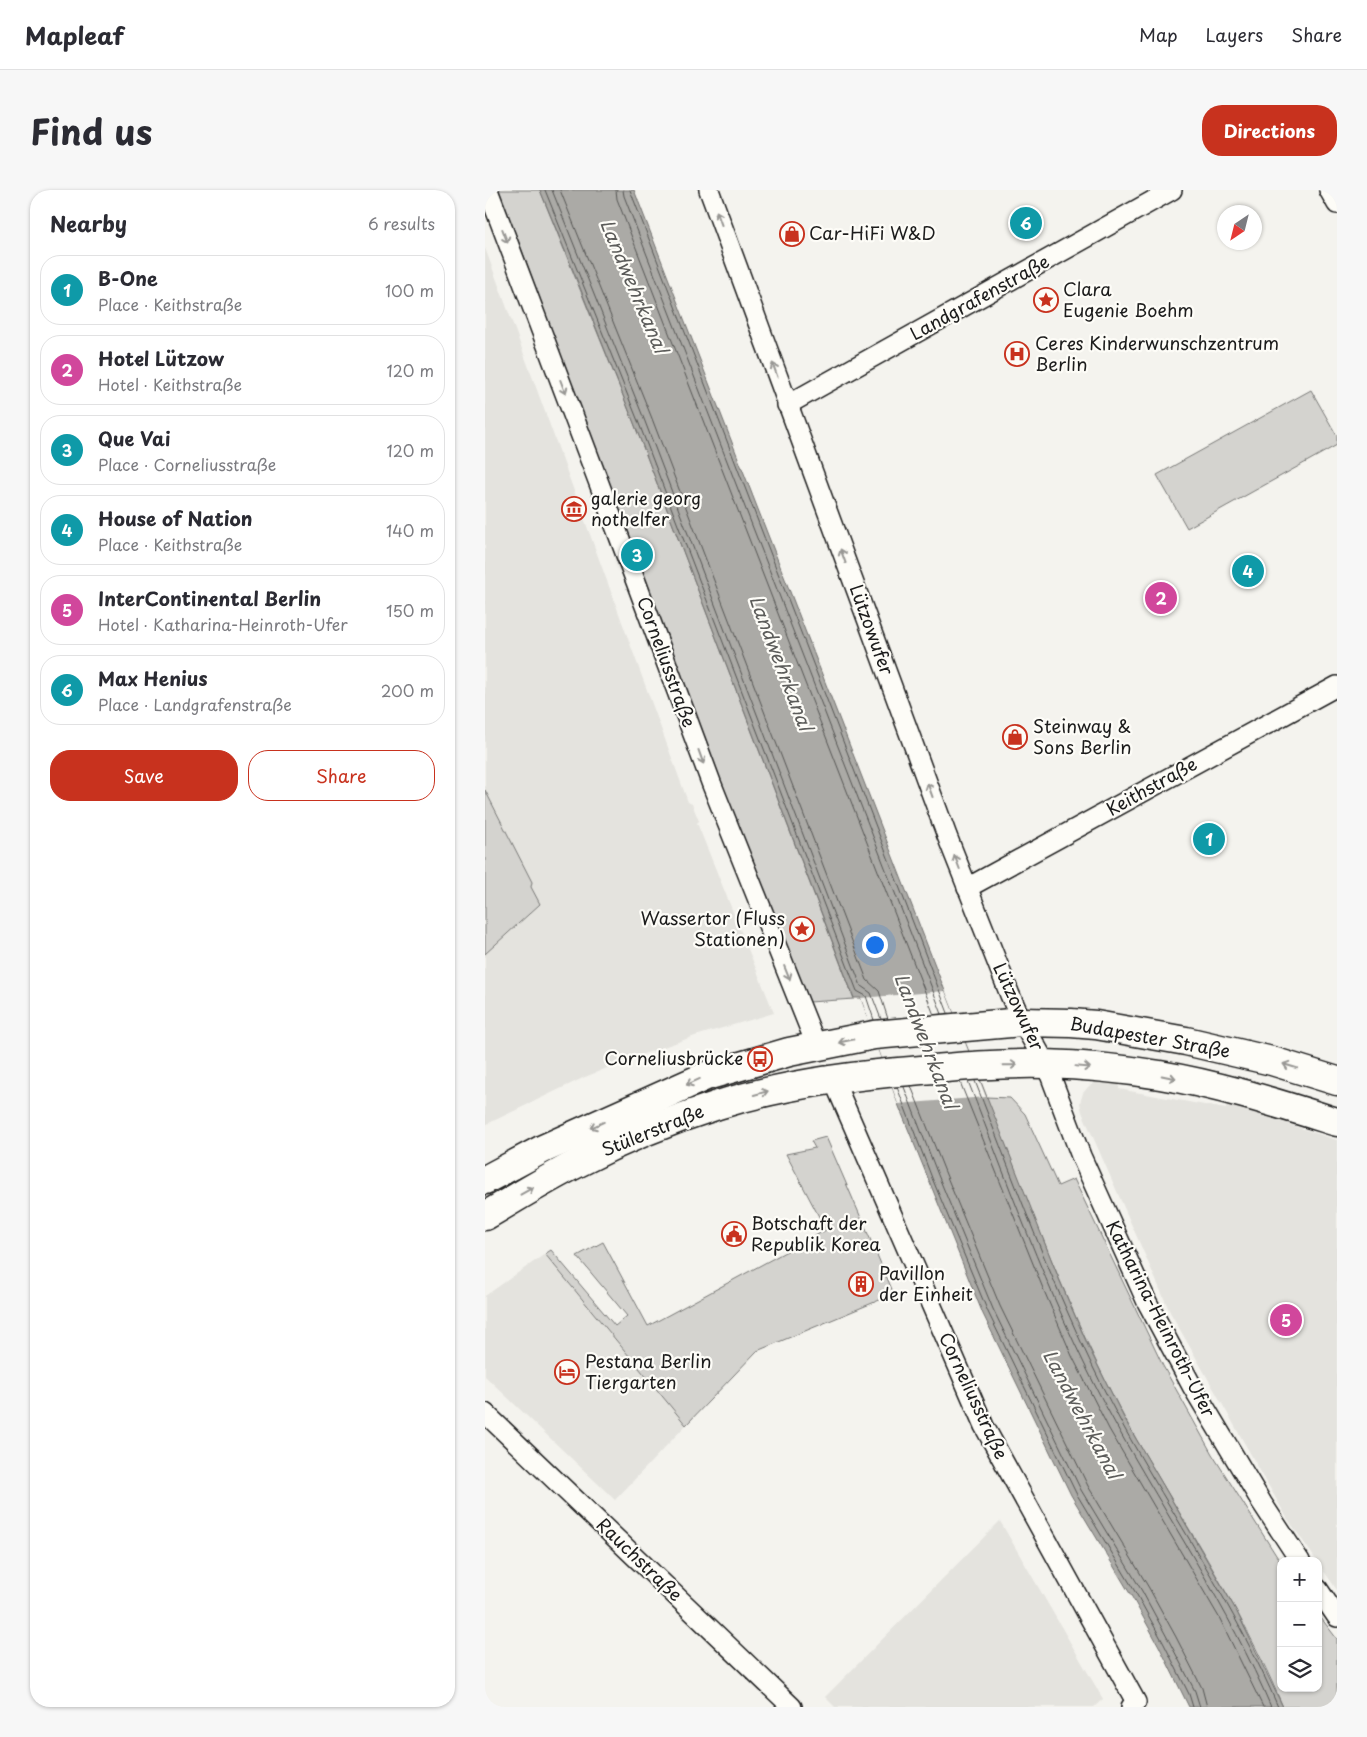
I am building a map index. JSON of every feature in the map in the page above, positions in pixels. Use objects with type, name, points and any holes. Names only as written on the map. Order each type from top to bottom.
[{"type":"main road","name":"Budapester Straße","points":[[874,1035],[1022,1022],[1095,1025],[1186,1041],[1272,1061],[1337,1081]]},
{"type":"main road","name":"Stülerstraße","points":[[485,1180],[543,1149],[706,1076],[767,1058],[874,1035]]},
{"type":"main road","points":[[817,1047],[833,1079]]},
{"type":"main road","name":"Budapester Straße","points":[[887,1073],[974,1065],[1046,1064],[1161,1075],[1249,1095],[1337,1122]]},
{"type":"main road","name":"Stülerstraße","points":[[485,1216],[579,1162],[669,1122],[719,1104],[769,1091],[833,1079],[887,1073]]},
{"type":"street","name":"Corneliusstraße","points":[[488,190],[712,785],[817,1047]]},
{"type":"street","name":"Lützowufer","points":[[709,190],[967,888],[1022,1022],[1046,1064]]},
{"type":"street","name":"Landgrafenstraße","points":[[787,405],[1173,190]]},
{"type":"street","points":[[1329,190],[1337,204]]},
{"type":"street","name":"Keithstraße","points":[[967,888],[1337,686]]},
{"type":"street","name":"Katharina-Heinroth-Ufer","points":[[1046,1064],[1085,1165],[1147,1302],[1192,1386],[1262,1503],[1297,1557]]},
{"type":"street","name":"Corneliusstraße","points":[[833,1079],[984,1426],[1133,1704]]},
{"type":"street","name":"Rauchstraße","points":[[485,1413],[793,1707]]},
{"type":"street","points":[[1322,1595],[1337,1617]]},
{"type":"shaded area","points":[[497,190],[540,190],[634,423],[854,999],[809,1002],[717,779],[520,245]]},
{"type":"shaded area","points":[[485,248],[688,802],[692,804],[699,821],[697,823],[774,1013],[695,1036],[632,1058],[585,1077],[485,1125]]},
{"type":"shaded area","points":[[1311,390],[1337,436],[1337,445],[1187,528],[1157,475]]},
{"type":"shaded area","points":[[485,790],[532,882],[531,887],[540,904],[485,954]]},
{"type":"shaded area","points":[[1120,1079],[1119,1089],[1226,1109],[1228,1099],[1289,1117],[1288,1124],[1337,1140],[1337,1590],[1322,1568],[1322,1557],[1314,1557],[1287,1518],[1170,1312],[1082,1112],[1080,1103],[1083,1093],[1089,1086],[1100,1081]]},
{"type":"shaded area","points":[[986,1097],[1010,1098],[1025,1114],[1058,1186],[1074,1179],[1163,1366],[1212,1454],[1277,1557],[1277,1692],[1322,1692],[1322,1619],[1337,1639],[1337,1707],[1283,1707],[1229,1597],[1125,1419],[1086,1340],[1051,1260]]},
{"type":"shaded area","points":[[826,1137],[894,1294],[757,1351],[686,1425],[545,1254],[551,1250],[615,1326],[627,1316],[577,1256],[603,1242],[648,1326],[826,1230],[786,1154],[815,1148],[811,1141]]},
{"type":"shaded area","points":[[532,1170],[533,1175],[485,1205],[485,1188]]},
{"type":"shaded area","name":"Pestana Berlin Tiergarten","points":[[545,1254],[686,1425],[615,1500],[485,1376],[485,1296]]},
{"type":"shaded area","points":[[1000,1521],[1103,1699],[1094,1707],[835,1707],[825,1697]]},
{"type":"water","name":"Landwehrkanal","points":[[540,190],[634,190],[1059,1279],[1089,1348],[1125,1420],[1236,1610],[1283,1707],[1189,1707],[1132,1597],[1071,1495],[983,1314],[898,1104],[861,998],[854,998],[634,423]]},
{"type":"pier","points":[[945,991],[986,1097],[898,1104],[861,998]]},
{"type":"place","name":"Max Henius","points":[[1026,223]]},
{"type":"place","name":"Car-HiFi W&D","points":[[792,234]]},
{"type":"place","name":"Clara Eugenie Boehm","points":[[1046,300]]},
{"type":"place","name":"Ceres Kinderwunschzentrum Berlin","points":[[1017,354]]},
{"type":"place","name":"galerie georg nothelfer","points":[[574,509]]},
{"type":"place","name":"Que Vai","points":[[637,555]]},
{"type":"place","name":"House of Nation","points":[[1248,571]]},
{"type":"place","name":"Hotel Lützow","points":[[1161,598]]},
{"type":"place","name":"Steinway & Sons Berlin","points":[[1015,737]]},
{"type":"place","name":"B-One","points":[[1209,839]]},
{"type":"place","name":"Wassertor (Fluss Stationen)","points":[[802,929]]},
{"type":"place","name":"Corneliusbrücke","points":[[760,1059]]},
{"type":"place","name":"Botschaft der Republik Korea","points":[[734,1234]]},
{"type":"place","name":"Pavillon der Einheit","points":[[861,1284]]},
{"type":"place","name":"InterContinental Berlin","points":[[1286,1320]]},
{"type":"place","name":"Pestana Berlin Tiergarten","points":[[567,1372]]}]
